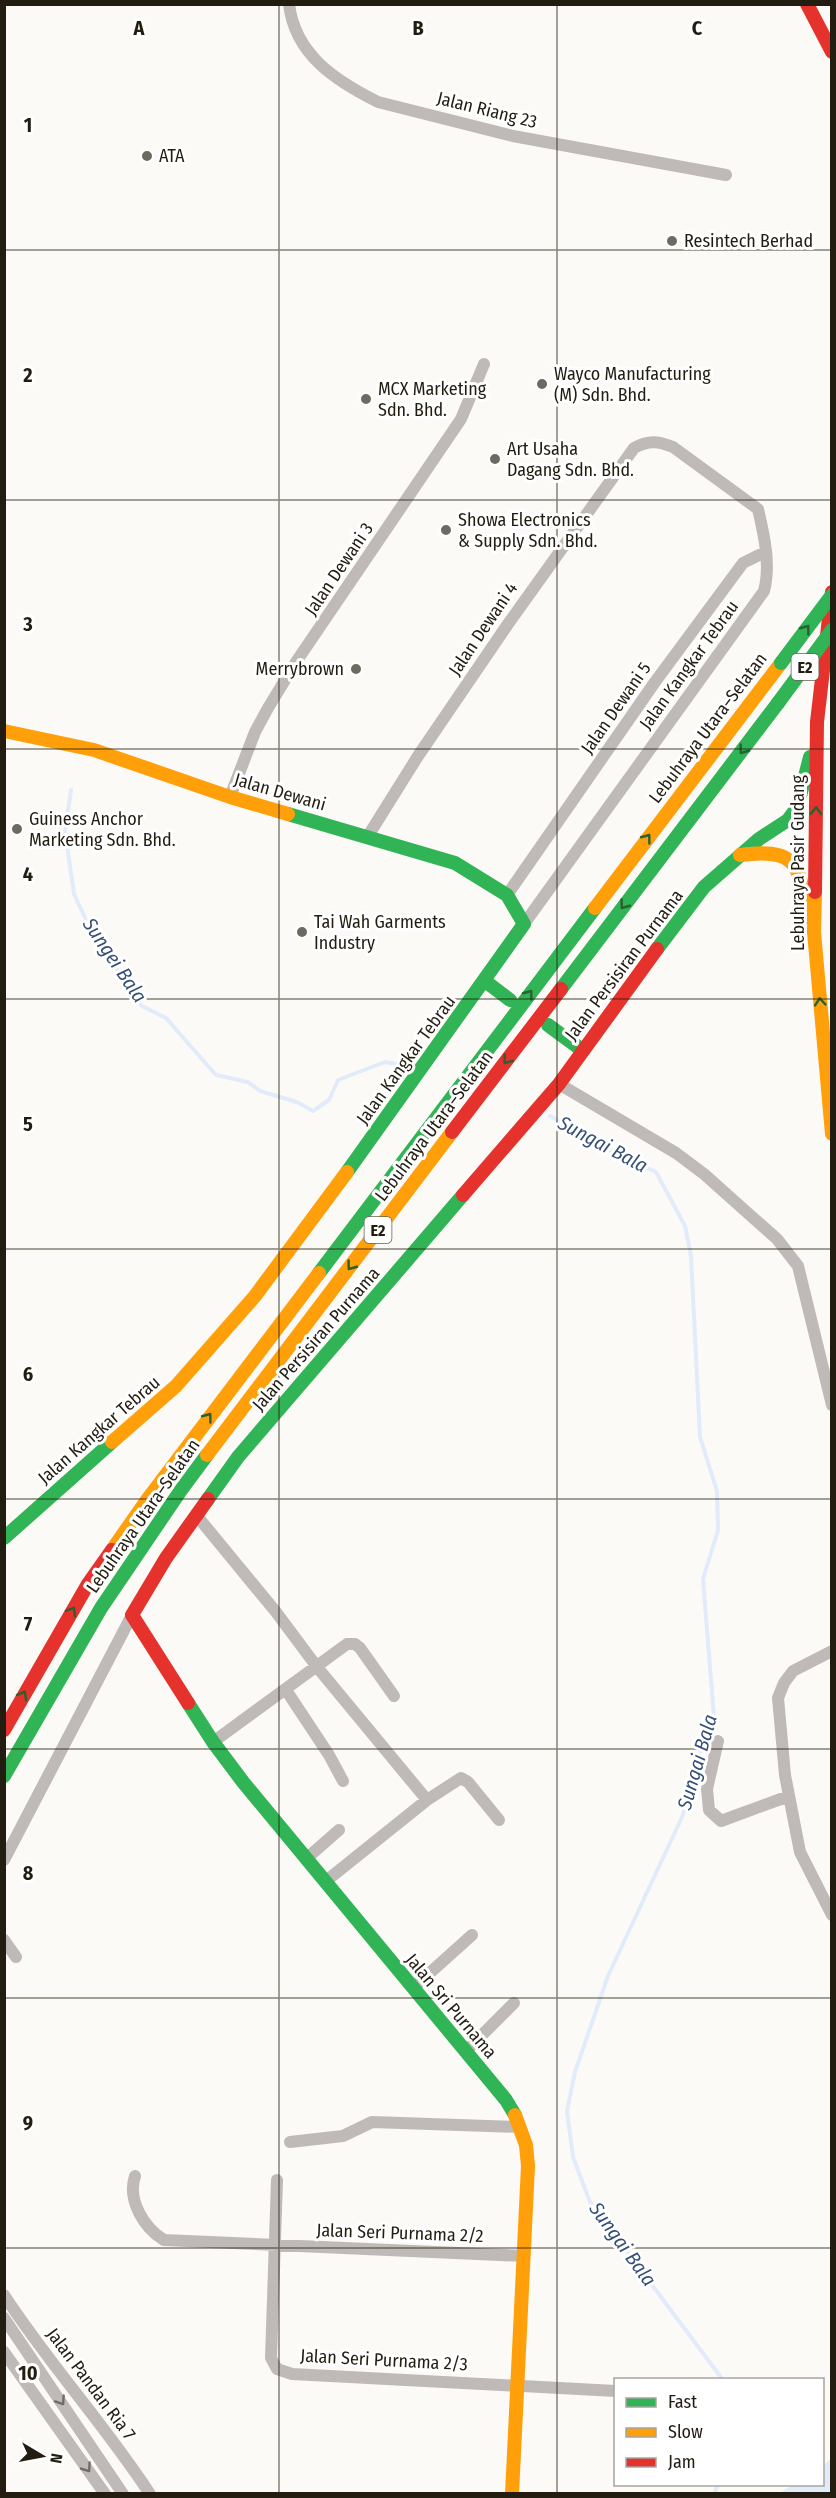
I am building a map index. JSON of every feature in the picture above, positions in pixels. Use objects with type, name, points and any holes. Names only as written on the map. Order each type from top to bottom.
[{"type":"main road","points":[[807,4],[831,52]]},
{"type":"main road","name":"Lebuhraya Utara–Selatan","points":[[4,1730],[88,1584],[147,1500],[781,663],[831,593]]},
{"type":"main road","name":"Lebuhraya Pasir Gudang","points":[[831,593],[817,722],[814,932],[831,1134]]},
{"type":"main road","name":"Lebuhraya Utara–Selatan","points":[[4,1776],[101,1608],[181,1490],[831,630]]},
{"type":"main road","name":"Jalan Persisiran Purnama","points":[[132,1615],[155,1575],[238,1457],[559,1084],[704,887],[759,839],[788,820],[797,808],[817,722]]},
{"type":"main road","name":"Jalan Dewani","points":[[4,731],[94,750],[230,797],[454,863],[507,895],[524,924]]},
{"type":"main road","points":[[739,855],[774,851],[787,856],[795,864],[814,932]]},
{"type":"main road","name":"Jalan Kangkar Tebrau","points":[[4,1538],[176,1386],[255,1296],[316,1216],[524,924]]},
{"type":"main road","points":[[485,981],[510,1000]]},
{"type":"main road","points":[[548,1025],[582,1050]]},
{"type":"main road","name":"Jalan Sri Purnama","points":[[132,1615],[213,1742],[243,1782],[466,2050],[517,2117],[526,2145],[528,2166],[513,2493]]},
{"type":"street","name":"Jalan Riang 23","points":[[289,4],[297,35],[311,57],[358,92],[378,102],[513,136],[726,175]]},
{"type":"street","name":"Jalan Dewani 3","points":[[230,797],[255,732],[268,708],[296,662],[461,419],[484,364]]},
{"type":"street","name":"Jalan Kangkar Tebrau","points":[[524,924],[760,598],[767,573],[758,509],[673,447],[660,441],[646,442],[634,448]]},
{"type":"street","name":"Jalan Dewani 4","points":[[368,836],[418,756],[508,624],[634,448]]},
{"type":"street","name":"Jalan Dewani 5","points":[[507,895],[655,682],[743,563],[765,552]]},
{"type":"street","points":[[559,1084],[676,1153],[704,1174],[777,1239],[798,1266],[831,1405]]},
{"type":"street","points":[[197,1516],[427,1800]]},
{"type":"street","name":"Jalan Persisiran Purnama","points":[[4,1860],[132,1615]]},
{"type":"street","points":[[213,1742],[347,1644],[355,1644],[360,1648],[394,1696]]},
{"type":"street","points":[[831,1651],[793,1671],[784,1683],[778,1698],[789,1796],[800,1852],[831,1915]]},
{"type":"street","points":[[286,1690],[329,1755],[343,1782]]},
{"type":"street","points":[[718,1741],[707,1789],[709,1810],[721,1821],[789,1796]]},
{"type":"street","points":[[326,1881],[427,1800],[461,1778],[468,1782],[499,1820]]},
{"type":"street","points":[[307,1858],[339,1830]]},
{"type":"street","points":[[413,1988],[472,1935]]},
{"type":"street","points":[[4,1940],[16,1957]]},
{"type":"street","points":[[466,2050],[514,2003]]},
{"type":"street","points":[[290,2142],[342,2136],[372,2122],[520,2127]]},
{"type":"street","name":"Jalan Seri Purnama 2/2","points":[[135,2176],[131,2188],[134,2200],[150,2231],[164,2240],[524,2256]]},
{"type":"street","points":[[275,2246],[277,2180]]},
{"type":"street","name":"Jalan Seri Purnama 2/3","points":[[275,2246],[271,2358],[277,2369],[292,2374],[518,2384],[614,2391]]},
{"type":"street","name":"Jalan Pandan Ria 7","points":[[4,2295],[42,2351],[150,2493]]},
{"type":"street","name":"Jalan Pandan Ria 7","points":[[4,2318],[123,2493]]},
{"type":"street","points":[[4,2352],[105,2493]]},
{"type":"street","points":[[108,2471],[110,2438]]},
{"type":"water","points":[[831,2459],[831,2493],[779,2493],[791,2486],[824,2486],[824,2464]]},
{"type":"waterway","name":"Sungei Bala","points":[[71,790],[65,831],[74,894],[92,933],[142,1006],[166,1018],[216,1075],[248,1082],[260,1091],[297,1102],[313,1111],[329,1100],[338,1080],[385,1062],[397,1064]]},
{"type":"waterway","name":"Sungai Bala","points":[[550,1116],[624,1158],[656,1172],[685,1226],[691,1256],[700,1437],[717,1491],[718,1530],[703,1579],[714,1718],[696,1761],[683,1815],[608,1976],[575,2072],[567,2111],[573,2157],[590,2202],[722,2378]]},
{"type":"waterway","name":"Sungai Bala","points":[[714,2494],[717,2486]]},
{"type":"traffic: fast","points":[[781,663],[832,595]]},
{"type":"traffic: fast","points":[[778,703],[832,630]]},
{"type":"traffic: fast","points":[[561,989],[778,703]]},
{"type":"traffic: fast","points":[[657,949],[704,887],[759,839],[788,820],[797,808],[810,757]]},
{"type":"traffic: fast","points":[[288,814],[455,863],[507,895],[524,924],[347,1172]]},
{"type":"traffic: fast","points":[[319,1273],[595,908]]},
{"type":"traffic: fast","points":[[485,981],[510,1000]]},
{"type":"traffic: fast","points":[[548,1025],[582,1050]]},
{"type":"traffic: fast","points":[[208,1499],[238,1457],[463,1195]]},
{"type":"traffic: fast","points":[[4,1538],[112,1442]]},
{"type":"traffic: fast","points":[[4,1776],[101,1608],[207,1455]]},
{"type":"traffic: fast","points":[[188,1703],[243,1782],[506,2100],[515,2115]]},
{"type":"traffic: slow","points":[[595,908],[781,663]]},
{"type":"traffic: slow","points":[[4,731],[94,750],[230,797],[288,814]]},
{"type":"traffic: slow","points":[[740,855],[775,854],[786,858],[793,864],[802,886],[810,918]]},
{"type":"traffic: slow","points":[[815,892],[814,932],[832,1134]]},
{"type":"traffic: slow","points":[[207,1455],[452,1132]]},
{"type":"traffic: slow","points":[[112,1442],[176,1386],[255,1296],[347,1172]]},
{"type":"traffic: slow","points":[[112,1550],[147,1500],[319,1273]]},
{"type":"traffic: slow","points":[[512,2494],[528,2166],[526,2145],[515,2115]]},
{"type":"traffic: jam","points":[[807,4],[832,52]]},
{"type":"traffic: jam","points":[[815,892],[817,722],[832,592]]},
{"type":"traffic: jam","points":[[463,1195],[559,1084],[657,949]]},
{"type":"traffic: jam","points":[[452,1132],[561,989]]},
{"type":"traffic: jam","points":[[188,1703],[132,1615],[166,1558],[208,1499]]},
{"type":"traffic: jam","points":[[4,1730],[88,1584],[112,1550]]},
{"type":"place","name":"ATA","points":[[147,156]]},
{"type":"place","name":"Resintech Berhad","points":[[672,241]]},
{"type":"place","name":"Wayco Manufacturing (M) Sdn. Bhd.","points":[[542,384]]},
{"type":"place","name":"MCX Marketing Sdn. Bhd.","points":[[366,399]]},
{"type":"place","name":"Art Usaha Dagang Sdn. Bhd.","points":[[495,459]]},
{"type":"place","name":"Showa Electronics & Supply Sdn. Bhd.","points":[[446,530]]},
{"type":"place","name":"Merrybrown","points":[[356,669]]},
{"type":"place","name":"Guiness Anchor Marketing Sdn. Bhd.","points":[[17,829]]},
{"type":"place","name":"Tai Wah Garments Industry","points":[[302,932]]}]
